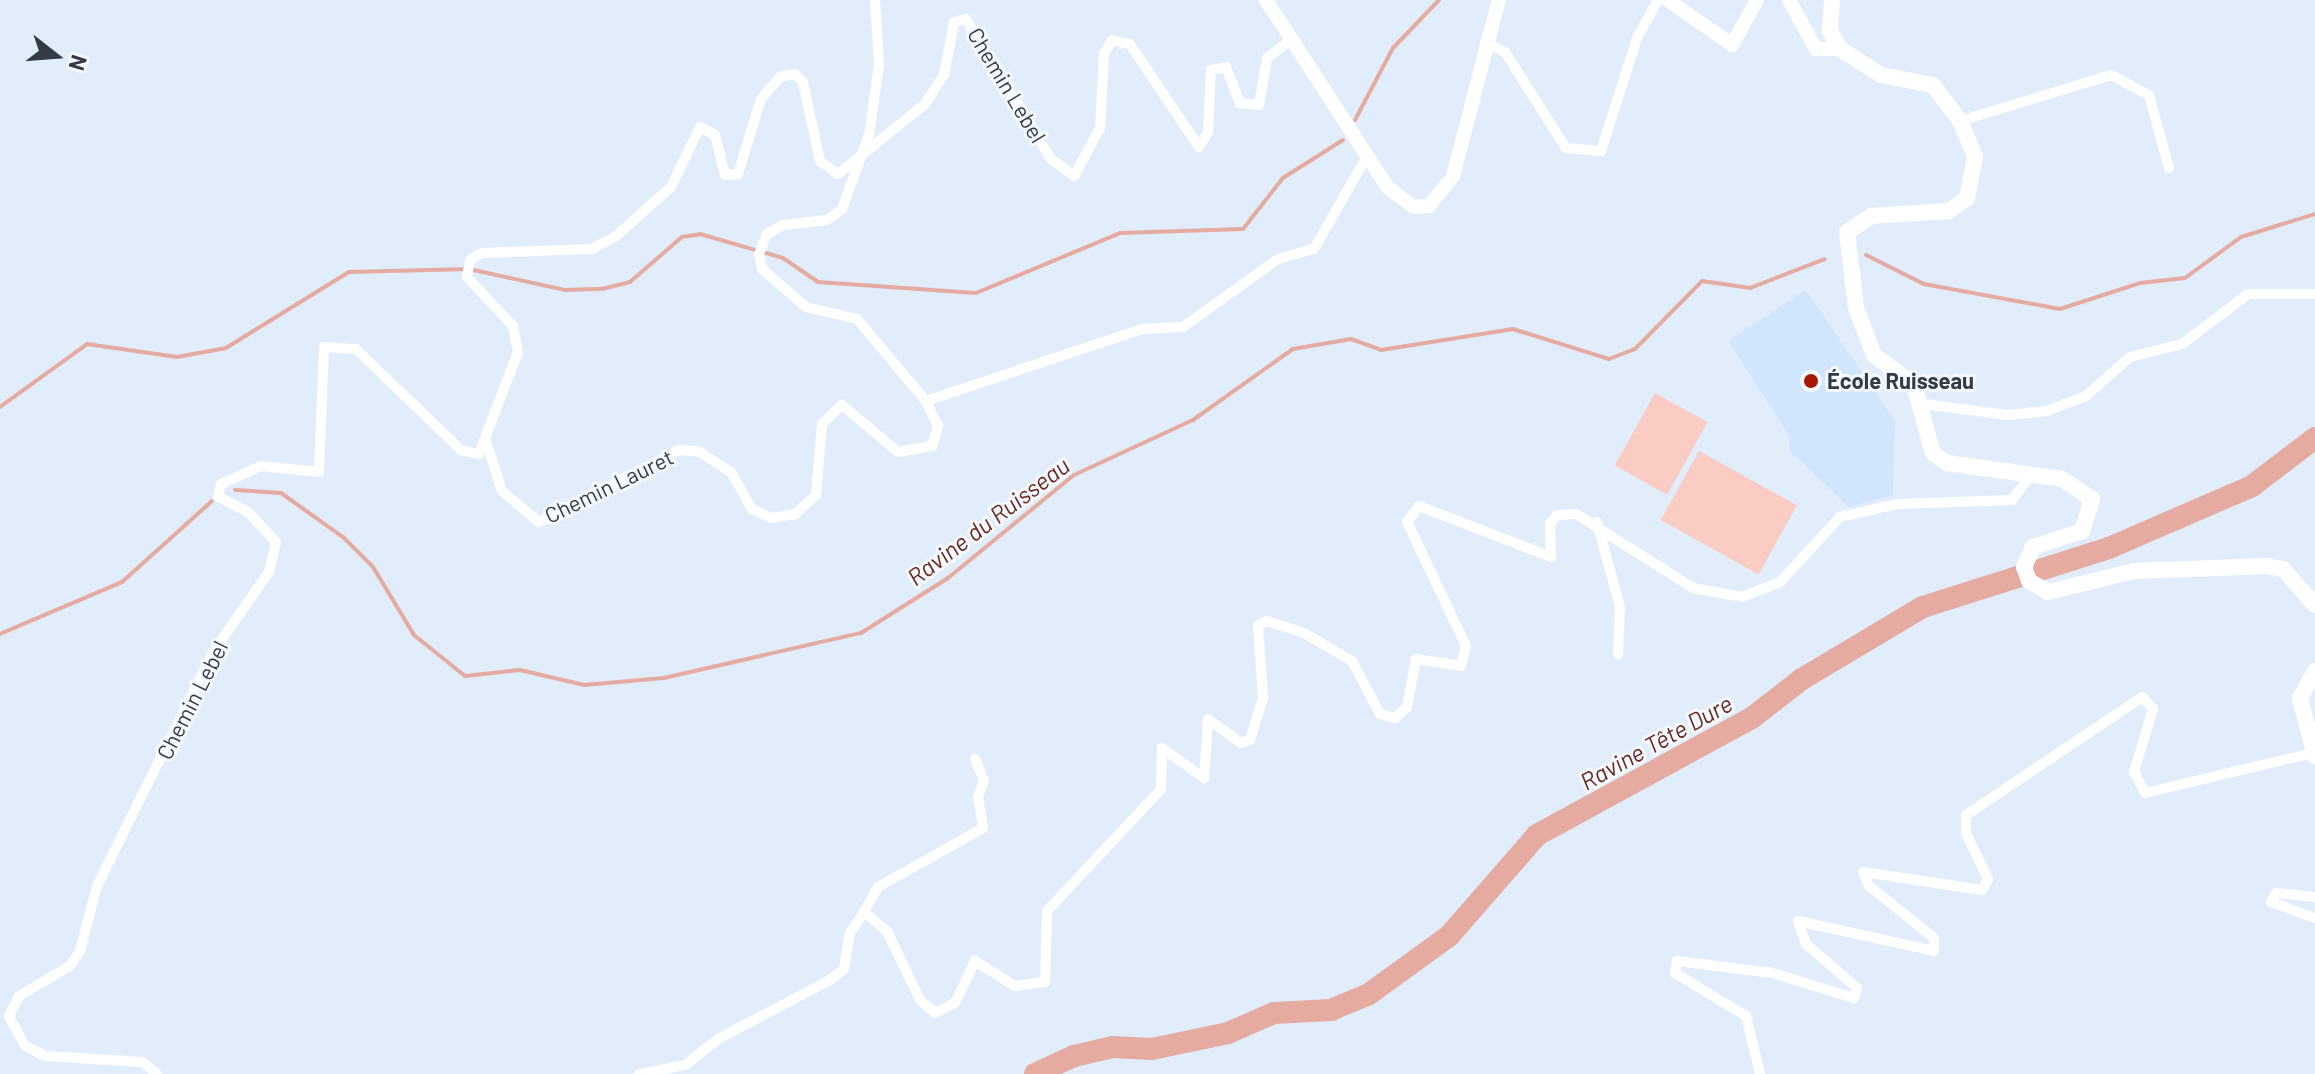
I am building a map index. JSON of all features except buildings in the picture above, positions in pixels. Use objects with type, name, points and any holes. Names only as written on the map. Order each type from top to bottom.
[{"type":"main road","points":[[1266,0],[1388,188],[1414,207],[1429,206],[1445,190],[1479,88],[1485,42],[1499,0]]},
{"type":"main road","points":[[1668,0],[1732,45],[1757,0]]},
{"type":"main road","points":[[1789,0],[1816,49],[1840,49]]},
{"type":"main road","points":[[1832,0],[1830,31],[1840,49],[1881,75],[1933,85],[1960,121],[1975,157],[1967,198],[1929,215],[1871,216],[1847,232],[1845,244],[1868,344],[1924,404],[1927,438],[1947,463],[2080,485],[2092,499],[2092,516],[2082,531],[2033,547],[2026,556],[2029,581],[2048,592],[2135,571],[2267,566],[2283,569],[2315,605]]},
{"type":"main road","points":[[2314,755],[2300,698],[2315,671]]},
{"type":"street","points":[[865,157],[879,65],[875,0]]},
{"type":"street","points":[[1485,42],[1505,52],[1566,148],[1601,151],[1637,38],[1658,0]]},
{"type":"street","name":"Chemin Lebel","points":[[157,1074],[142,1062],[45,1056],[25,1046],[9,1016],[19,996],[70,966],[80,951],[97,886],[213,652],[269,572],[276,542],[248,512],[218,497],[221,484],[261,466],[319,472],[318,373],[331,343],[356,349],[467,454],[487,444],[514,367],[516,334],[467,277],[470,260],[482,253],[592,249],[616,236],[671,187],[700,127],[715,135],[725,175],[738,174],[761,99],[789,73],[806,89],[824,169],[838,174],[865,157],[931,97],[960,19],[972,23],[1067,176],[1080,170],[1100,128],[1104,54],[1112,40],[1130,44],[1199,147],[1208,132],[1211,70],[1226,67],[1240,103],[1259,105],[1267,58],[1292,39]]},
{"type":"street","points":[[1960,121],[2111,75],[2149,95],[2169,168]]},
{"type":"street","points":[[926,401],[1142,329],[1183,327],[1278,259],[1314,249],[1367,156]]},
{"type":"street","name":"Chemin Lauret","points":[[487,444],[502,491],[539,522],[679,450],[717,462],[752,509],[771,518],[795,514],[816,495],[823,471],[819,440],[829,412],[842,405],[854,410],[898,452],[916,454],[932,446],[938,426],[926,401],[857,319],[806,307],[762,269],[767,234],[842,209],[865,157]]},
{"type":"street","points":[[1924,404],[2008,415],[2047,411],[2086,396],[2130,357],[2182,344],[2248,294],[2315,294]]},
{"type":"street","points":[[864,912],[887,931],[920,1000],[935,1013],[955,1003],[975,961],[1015,986],[1038,986],[1045,982],[1047,911],[1161,789],[1162,748],[1204,778],[1208,719],[1241,743],[1250,740],[1263,698],[1258,625],[1267,621],[1304,633],[1352,661],[1380,714],[1395,718],[1407,707],[1416,659],[1453,669],[1466,658],[1407,522],[1412,512],[1430,508],[1551,557],[1557,515],[1597,522],[1669,575],[1715,597],[1742,597],[1780,582],[1840,517],[1897,504],[2012,500],[2031,475]]},
{"type":"street","points":[[1597,522],[1620,607],[1618,654]]},
{"type":"street","points":[[1760,1074],[1746,1016],[1675,973],[1677,961],[1772,973],[1854,998],[1857,988],[1806,944],[1798,921],[1934,951],[1934,938],[1869,886],[1863,872],[1982,890],[1988,879],[1966,833],[1966,815],[2142,697],[2153,709],[2134,772],[2145,793],[2314,755]]},
{"type":"street","points":[[639,1074],[685,1065],[718,1039],[817,989],[844,969],[850,933],[878,887],[983,828],[978,796],[984,781],[975,759]]},
{"type":"street","points":[[2315,897],[2276,893],[2271,902],[2315,918]]},
{"type":"shaded area","name":"École Ruisseau","points":[[1806,290],[1895,421],[1893,495],[1849,507],[1790,451],[1788,434],[1728,341]]},
{"type":"shaded area","points":[[1655,393],[1707,422],[1667,495],[1615,466]]},
{"type":"shaded area","points":[[1699,451],[1797,505],[1759,574],[1661,520]]},
{"type":"waterway","points":[[1355,120],[1393,48],[1439,0]]},
{"type":"waterway","points":[[0,407],[87,344],[177,357],[226,348],[349,272],[469,269],[565,290],[602,289],[630,282],[682,237],[700,234],[783,258],[818,282],[976,293],[1120,233],[1243,229],[1283,178],[1343,140]]},
{"type":"waterway","name":"Ravine du Ruisseau","points":[[1866,255],[1924,284],[2060,309],[2140,283],[2185,278],[2241,237],[2315,214]]},
{"type":"waterway","name":"Ravine du Ruisseau","points":[[235,490],[281,493],[343,537],[373,567],[414,635],[465,676],[520,670],[584,685],[664,678],[861,633],[948,578],[1074,475],[1193,420],[1293,349],[1351,339],[1381,350],[1513,329],[1609,359],[1635,349],[1702,281],[1750,288],[1825,259]]},
{"type":"waterway","name":"Ravine Tête Dure","points":[[1035,1074],[1074,1056],[1112,1047],[1152,1049],[1228,1033],[1274,1013],[1331,1010],[1369,994],[1449,936],[1537,835],[1753,717],[1802,679],[1923,607],[2109,548],[2252,486],[2315,438]]},
{"type":"waterway","name":"Ravine du Ruisseau","points":[[0,634],[122,582],[212,501]]},
{"type":"place","name":"École Ruisseau","points":[[1811,381]]}]
